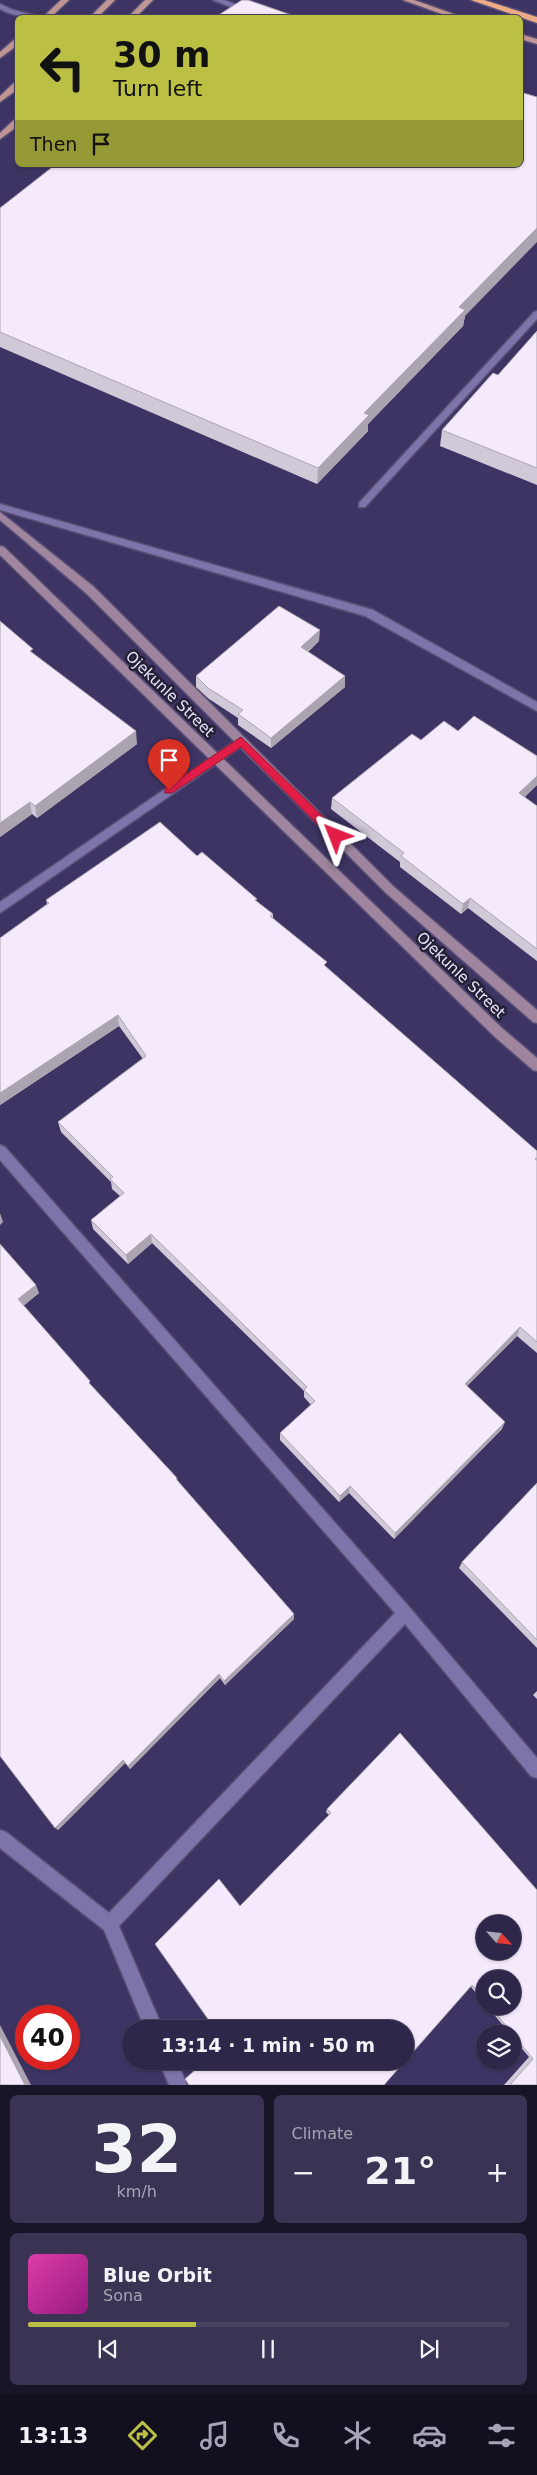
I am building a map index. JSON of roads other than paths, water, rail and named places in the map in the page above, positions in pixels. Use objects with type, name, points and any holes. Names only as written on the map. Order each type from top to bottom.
[{"type":"highway","points":[[475,0],[522,15]]},
{"type":"highway","points":[[523,15],[537,20]]},
{"type":"main road","points":[[48,15],[66,0]]},
{"type":"main road","points":[[95,15],[111,0]]},
{"type":"main road","points":[[133,15],[149,0]]},
{"type":"main road","points":[[407,0],[453,15]]},
{"type":"main road","points":[[523,37],[537,42]]},
{"type":"main road","points":[[0,56],[15,44]]},
{"type":"main road","points":[[0,100],[15,87]]},
{"type":"main road","points":[[0,137],[15,124]]},
{"type":"street","points":[[216,0],[259,15]]},
{"type":"street","points":[[0,6],[12,12],[28,15]]},
{"type":"street","points":[[362,505],[537,314]]},
{"type":"street","points":[[0,507],[369,613],[537,707]]},
{"type":"street","name":"Ojekunle Street","points":[[0,515],[90,590],[390,890],[537,1018]]},
{"type":"street","name":"Ojekunle Street","points":[[0,549],[499,1033],[537,1066]]},
{"type":"street","points":[[0,908],[241,741]]},
{"type":"street","points":[[0,1150],[405,1613],[537,1770]]},
{"type":"street","points":[[110,1924],[405,1613]]},
{"type":"street","points":[[0,1838],[110,1924],[150,2020]]},
{"type":"street","points":[[172,2070],[178,2085]]}]
